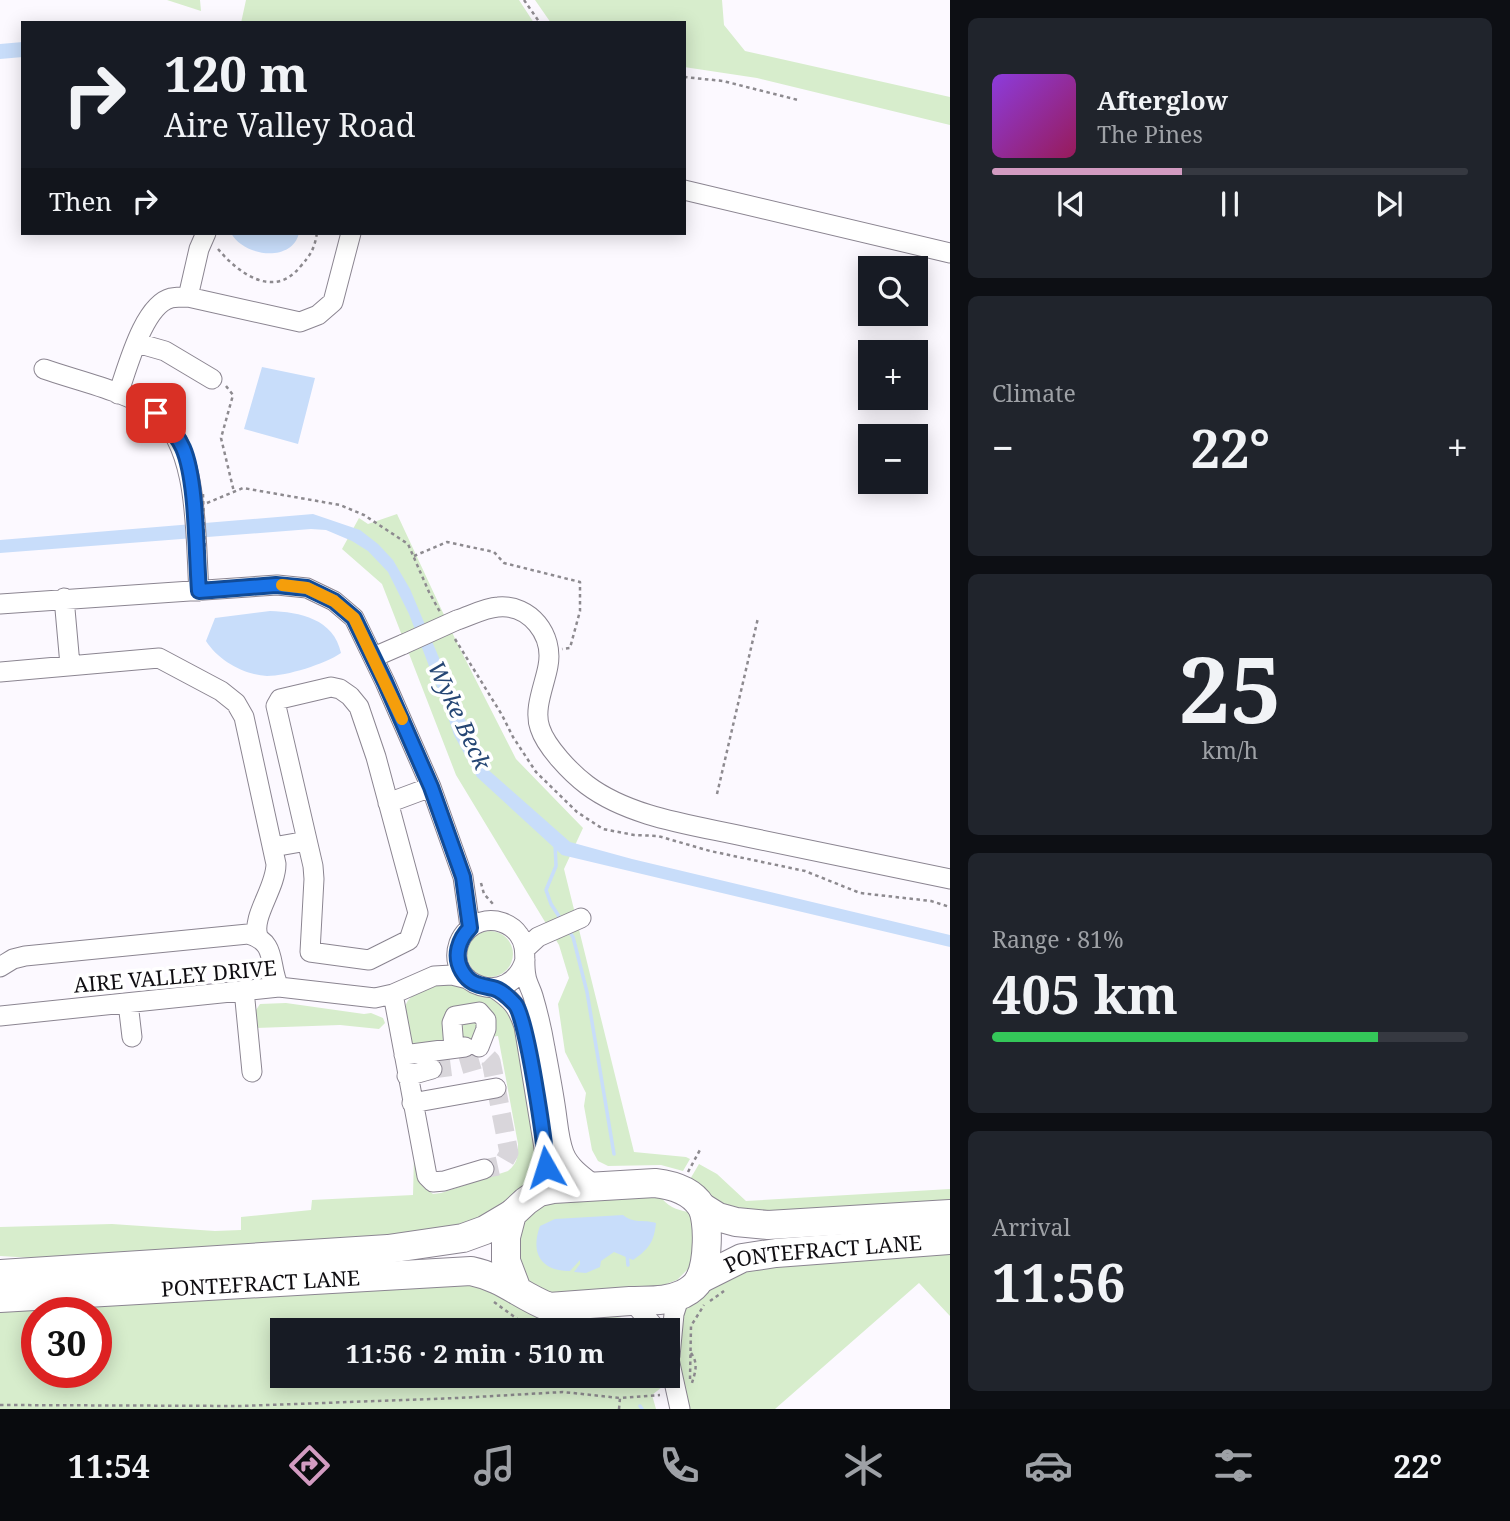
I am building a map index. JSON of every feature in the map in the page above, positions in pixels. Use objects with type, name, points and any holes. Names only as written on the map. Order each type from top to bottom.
[{"type":"highway","points":[[654,1183],[688,1193],[702,1208],[707,1232],[706,1256],[690,1287],[658,1301],[549,1307],[517,1290],[506,1261],[506,1237],[512,1214],[536,1194],[552,1189],[597,1187],[654,1183]]},
{"type":"highway","name":"PONTEFRACT LANE","points":[[702,1208],[736,1222],[768,1225],[950,1214]]},
{"type":"highway","name":"PONTEFRACT LANE","points":[[0,1274],[388,1249],[463,1238],[485,1230],[512,1214]]},
{"type":"highway","name":"PONTEFRACT LANE","points":[[690,1287],[743,1258],[776,1253],[950,1240]]},
{"type":"highway","name":"PONTEFRACT LANE","points":[[0,1298],[471,1271],[503,1281],[517,1290]]},
{"type":"street","points":[[686,190],[950,253]]},
{"type":"street","points":[[118,394],[141,330],[155,309],[169,298],[188,297],[300,321],[318,315],[333,302],[350,235]]},
{"type":"street","points":[[188,297],[199,249],[210,237]]},
{"type":"street","points":[[136,344],[165,351],[212,379]]},
{"type":"street","points":[[44,369],[134,400],[156,413],[171,429],[183,448],[198,498],[199,591]]},
{"type":"street","points":[[0,604],[276,585],[307,588],[334,601],[354,618],[431,787],[463,877],[470,928]]},
{"type":"street","points":[[64,598],[70,665]]},
{"type":"street","points":[[374,657],[451,623],[496,607],[510,607],[524,612],[533,618],[542,630],[549,651],[549,663],[539,704],[539,726],[549,746],[586,784],[641,812],[950,879]]},
{"type":"street","points":[[0,672],[159,658],[221,691],[236,703],[244,718],[276,874],[257,920],[258,936]]},
{"type":"street","points":[[331,687],[340,688],[359,707],[376,757],[418,913],[409,940],[369,960],[310,951],[314,879],[307,841],[276,706],[281,699],[331,687]]},
{"type":"street","points":[[387,803],[431,787]]},
{"type":"street","points":[[272,847],[307,841]]},
{"type":"street","points":[[463,877],[493,920],[512,928],[519,935],[525,954],[526,976],[537,1008],[545,1045],[563,1151],[578,1172],[597,1187]]},
{"type":"street","points":[[493,920],[477,923],[470,928],[464,934],[457,951],[461,971],[468,979],[480,986],[494,988],[503,986],[518,976],[525,954],[538,937],[581,918]]},
{"type":"street","points":[[512,928],[555,928]]},
{"type":"street","points":[[0,967],[5,962],[25,956],[240,934],[258,936],[267,945],[279,987]]},
{"type":"street","name":"AIRE VALLEY DRIVE","points":[[434,976],[457,951]]},
{"type":"street","name":"AIRE VALLEY DRIVE","points":[[1,1012],[128,1003],[279,987],[375,998],[393,994],[434,976],[452,975],[468,979]]},
{"type":"street","points":[[494,988],[518,1008],[524,1026],[546,1167],[536,1194]]},
{"type":"street","points":[[244,990],[252,1072]]},
{"type":"street","points":[[393,994],[411,1103],[427,1176],[433,1182],[444,1181],[484,1170]]},
{"type":"street","points":[[128,1003],[132,1037]]},
{"type":"street","points":[[404,1055],[454,1048],[475,1045],[483,1052],[486,1020],[479,1012],[455,1016],[452,1023],[454,1048]]},
{"type":"street","points":[[407,1076],[432,1069]]},
{"type":"street","points":[[411,1103],[496,1088]]},
{"type":"street","points":[[673,1318],[690,1287]]},
{"type":"street","points":[[632,1301],[647,1318]]},
{"type":"street","points":[[676,1388],[680,1409]]},
{"type":"path","points":[[524,0],[539,21]]},
{"type":"path","points":[[686,77],[736,84],[798,100]]},
{"type":"path","points":[[210,237],[235,268],[258,280],[282,282],[293,276],[314,250],[317,235]]},
{"type":"path","points":[[212,379],[230,388],[233,395],[221,438],[234,492]]},
{"type":"path","points":[[215,438],[221,438]]},
{"type":"path","points":[[200,557],[198,498],[243,488],[340,505],[364,515],[408,544],[429,592],[451,623],[513,737],[536,772],[577,812],[603,830],[658,836],[710,851],[805,871],[860,893],[931,901],[950,906]]},
{"type":"path","points":[[414,556],[447,542],[494,552],[504,563],[580,582],[580,611],[570,648],[549,651]]},
{"type":"path","points":[[717,794],[758,618]]},
{"type":"path","points":[[679,1189],[702,1147]]},
{"type":"path","points":[[690,1389],[691,1326],[704,1305],[732,1286]]},
{"type":"path","points":[[487,1297],[517,1318]]},
{"type":"path","points":[[0,1405],[241,1406],[458,1398],[563,1391],[620,1398],[663,1395]]},
{"type":"path","points":[[619,1409],[620,1398]]},
{"type":"green space","points":[[167,0],[200,0],[201,11]]},
{"type":"green space","points":[[246,0],[519,0],[533,21],[241,21]]},
{"type":"green space","points":[[535,0],[722,0],[724,25],[745,51],[950,97],[950,125],[757,78],[686,67],[686,21],[550,21]]},
{"type":"green space","points":[[397,514],[458,645],[516,759],[583,828],[564,869],[634,1152],[686,1157],[690,1159],[683,1171],[661,1165],[608,1166],[598,1161],[592,1150],[584,1106],[586,1093],[565,1052],[558,1004],[569,978],[559,945],[456,775],[382,584],[342,549],[359,518],[368,524]]},
{"type":"green space","points":[[490,931],[506,938],[513,954],[506,970],[490,977],[474,970],[467,954],[474,938]]},
{"type":"green space","points":[[441,982],[480,991],[513,1012],[541,1174],[487,1221],[433,1233],[33,1258],[0,1256],[0,1227],[112,1224],[215,1231],[241,1230],[241,1217],[311,1210],[312,1200],[413,1195],[414,1156],[419,1182],[433,1194],[508,1171],[517,1159],[518,1144],[498,1036],[413,1046],[406,1020],[406,1005],[416,994]]},
{"type":"green space","points":[[286,1003],[371,1013],[383,1018],[385,1023],[379,1029],[340,1025],[256,1028],[256,1010],[260,1004]]},
{"type":"green space","points":[[699,1164],[717,1174],[746,1201],[950,1189],[950,1202],[911,1202],[882,1210],[759,1217],[730,1211],[689,1181]]},
{"type":"green space","points":[[659,1195],[672,1207],[689,1212],[695,1220],[691,1266],[677,1280],[658,1287],[558,1293],[531,1283],[518,1267],[515,1251],[522,1221],[546,1204]]},
{"type":"green space","points":[[950,1240],[950,1316],[919,1283],[775,1409],[680,1409],[680,1318],[674,1318],[674,1314],[719,1268]]},
{"type":"green space","points":[[455,1280],[493,1290],[525,1312],[540,1318],[270,1318],[270,1388],[661,1388],[652,1395],[656,1409],[0,1409],[0,1305],[21,1304],[21,1388],[112,1388],[112,1299]]},
{"type":"water","points":[[21,42],[21,57],[0,59],[0,44]]},
{"type":"water","points":[[232,235],[298,235],[295,243],[278,253],[256,251],[237,241]]},
{"type":"water","points":[[262,367],[315,378],[298,444],[244,429]]},
{"type":"water","name":"Wyke Beck","points":[[313,514],[360,530],[393,560],[410,589],[485,767],[570,842],[950,935],[950,947],[562,855],[477,777],[454,735],[409,614],[388,572],[368,551],[326,530],[0,553],[0,540]]},
{"type":"water","points":[[270,611],[293,613],[323,625],[337,641],[341,653],[306,669],[267,676],[249,673],[232,665],[206,641],[215,618]]},
{"type":"water","points":[[623,1215],[656,1223],[650,1244],[633,1260],[614,1252],[601,1261],[600,1267],[586,1273],[574,1272],[580,1260],[570,1271],[552,1268],[540,1259],[536,1244],[540,1226],[555,1219]]},
{"type":"waterway","points":[[555,844],[556,866],[546,890],[560,918]]},
{"type":"waterway","points":[[568,930],[573,937],[587,992],[614,1154]]},
{"type":"waterway","points":[[627,1253],[628,1265]]},
{"type":"tunnel","points":[[432,1069],[456,1066],[487,1057],[491,1061],[509,1153],[502,1165],[484,1169]]},
{"type":"slow traffic","points":[[282,585],[307,588],[334,601],[354,618],[402,719]]},
{"type":"route","points":[[156,413],[171,429],[183,448],[189,471],[199,591],[276,585],[307,588],[334,601],[354,618],[368,644],[431,787],[463,877],[470,928],[464,934],[457,951],[461,971],[473,983],[494,988],[508,997],[518,1008],[524,1026],[546,1167]]}]
